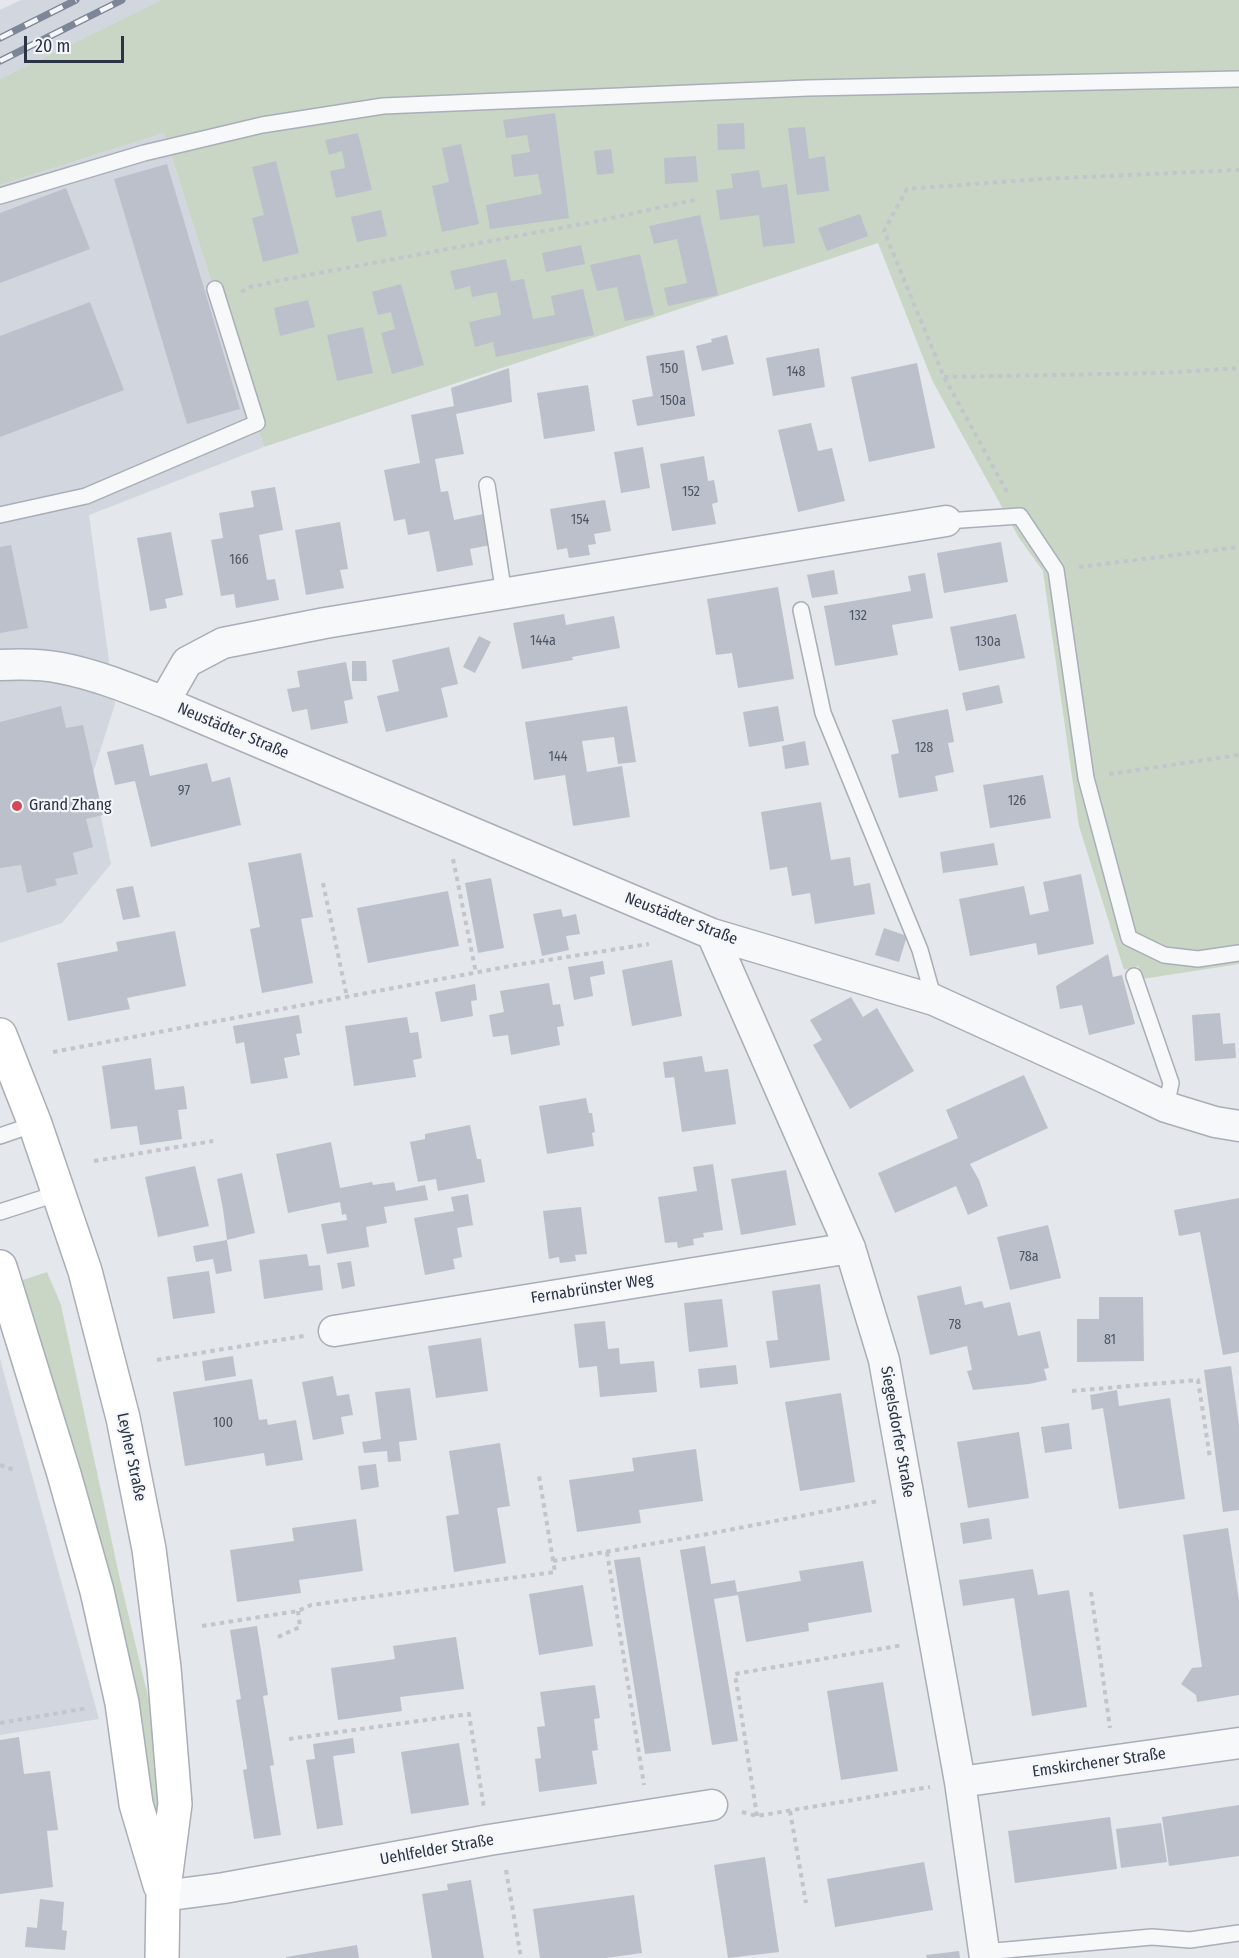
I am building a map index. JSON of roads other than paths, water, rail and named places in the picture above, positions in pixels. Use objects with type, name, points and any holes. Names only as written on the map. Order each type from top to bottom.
[{"type":"main road","name":"Leyher Straße","points":[[0,1035],[35,1124],[84,1271],[123,1418],[148,1549],[168,1701],[175,1804],[163,1896],[162,1958]]},
{"type":"main road","name":"Leyher Straße","points":[[0,1267],[85,1546],[108,1634],[122,1703],[136,1804],[163,1896]]},
{"type":"street","name":"Neustädter Straße","points":[[164,702],[187,662],[223,643],[325,623],[945,521]]},
{"type":"street","name":"Neustädter Straße","points":[[0,665],[18,664],[60,668],[106,680],[164,702],[712,934],[934,1000],[1166,1107],[1215,1122],[1239,1126]]},
{"type":"street","name":"Siegelsdorfer Straße","points":[[712,934],[850,1248],[884,1360],[960,1782],[984,1955]]},
{"type":"street","name":"Fernabrünster Weg","points":[[334,1331],[850,1248]]},
{"type":"street","name":"Emskirchener Straße","points":[[960,1782],[1239,1743]]},
{"type":"street","name":"Uehlfelder Straße","points":[[163,1896],[224,1888],[495,1839],[712,1805]]},
{"type":"lane","points":[[0,196],[166,147],[262,125],[382,106],[808,88],[1239,79]]},
{"type":"lane","points":[[0,515],[87,496],[257,423],[215,290]]},
{"type":"lane","points":[[487,485],[504,594]]},
{"type":"lane","points":[[945,521],[1020,516],[1056,570],[1086,778],[1129,938],[1164,955],[1198,959],[1239,953]]},
{"type":"lane","points":[[801,610],[823,713],[921,950],[934,1000]]},
{"type":"lane","points":[[1134,976],[1171,1083],[1166,1107]]},
{"type":"lane","points":[[0,1136],[35,1124]]},
{"type":"lane","points":[[0,1212],[59,1193]]},
{"type":"lane","points":[[984,1955],[1152,1937],[1190,1940],[1239,1933]]},
{"type":"railway","points":[[0,38],[76,0]]},
{"type":"railway","points":[[0,61],[122,0]]},
{"type":"place","name":"Grand Zhang","points":[[17,806]]}]
